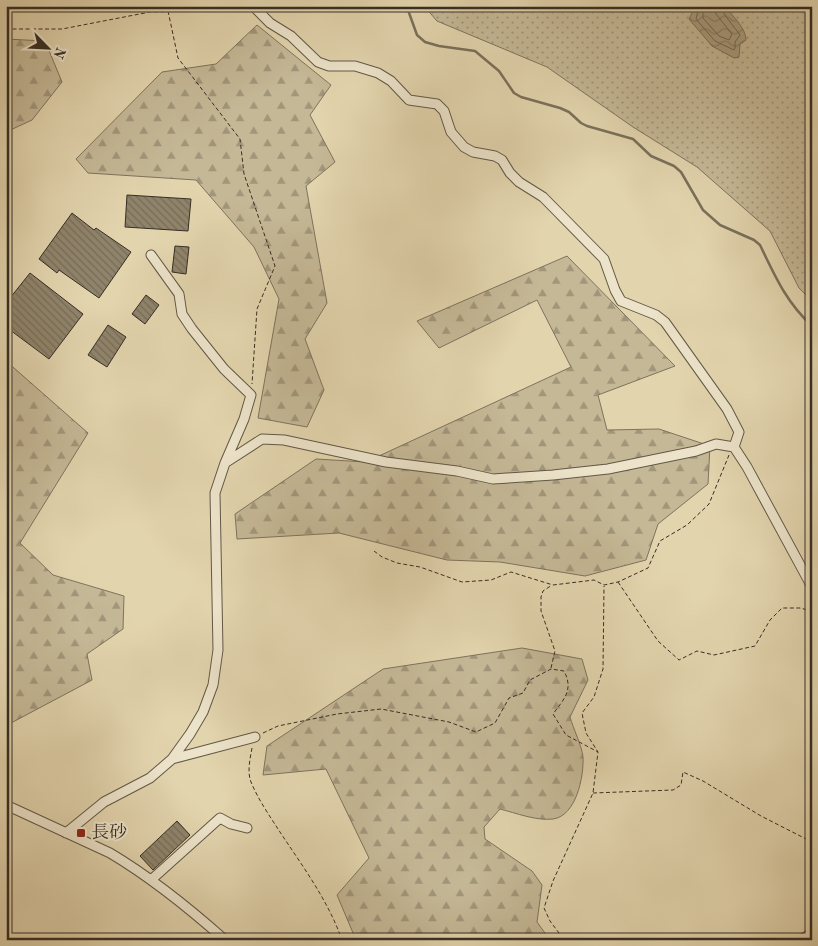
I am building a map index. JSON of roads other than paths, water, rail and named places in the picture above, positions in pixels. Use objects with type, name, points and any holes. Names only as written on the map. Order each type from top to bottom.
[{"type":"street","points":[[253,6],[270,22],[291,36],[318,62],[329,66],[355,66],[378,73],[391,81],[409,100],[437,104],[444,111],[451,132],[464,147],[473,152],[495,156],[502,160],[514,177],[543,197],[604,259],[621,301],[656,314],[664,322],[727,409],[739,432],[733,447]]},
{"type":"street","points":[[66,833],[104,802],[150,778],[172,759],[199,719],[213,684],[218,650],[215,492],[244,419],[251,395],[224,369],[192,329],[182,314],[179,294],[151,255]]},
{"type":"street","points":[[225,463],[262,439],[284,440],[386,462],[457,471],[493,479],[553,476],[608,469],[696,451],[716,444],[733,447],[747,467],[812,587]]},
{"type":"street","points":[[172,759],[255,736]]},
{"type":"street","points":[[6,805],[110,853],[151,880],[225,940]]},
{"type":"street","points":[[151,880],[220,818],[231,824],[246,828]]},
{"type":"street","points":[[801,940],[812,933]]},
{"type":"water","points":[[692,6],[724,6],[744,31],[746,40],[740,44],[739,57],[734,58],[712,46],[689,19],[693,11]]},
{"type":"waterway","points":[[403,6],[408,10],[417,35],[425,42],[475,51],[499,71],[514,93],[569,112],[587,126],[633,139],[651,156],[674,166],[681,172],[703,210],[720,225],[754,240],[760,245],[788,298],[812,326]]},
{"type":"place","name":"長砂","points":[[81,833]]}]
